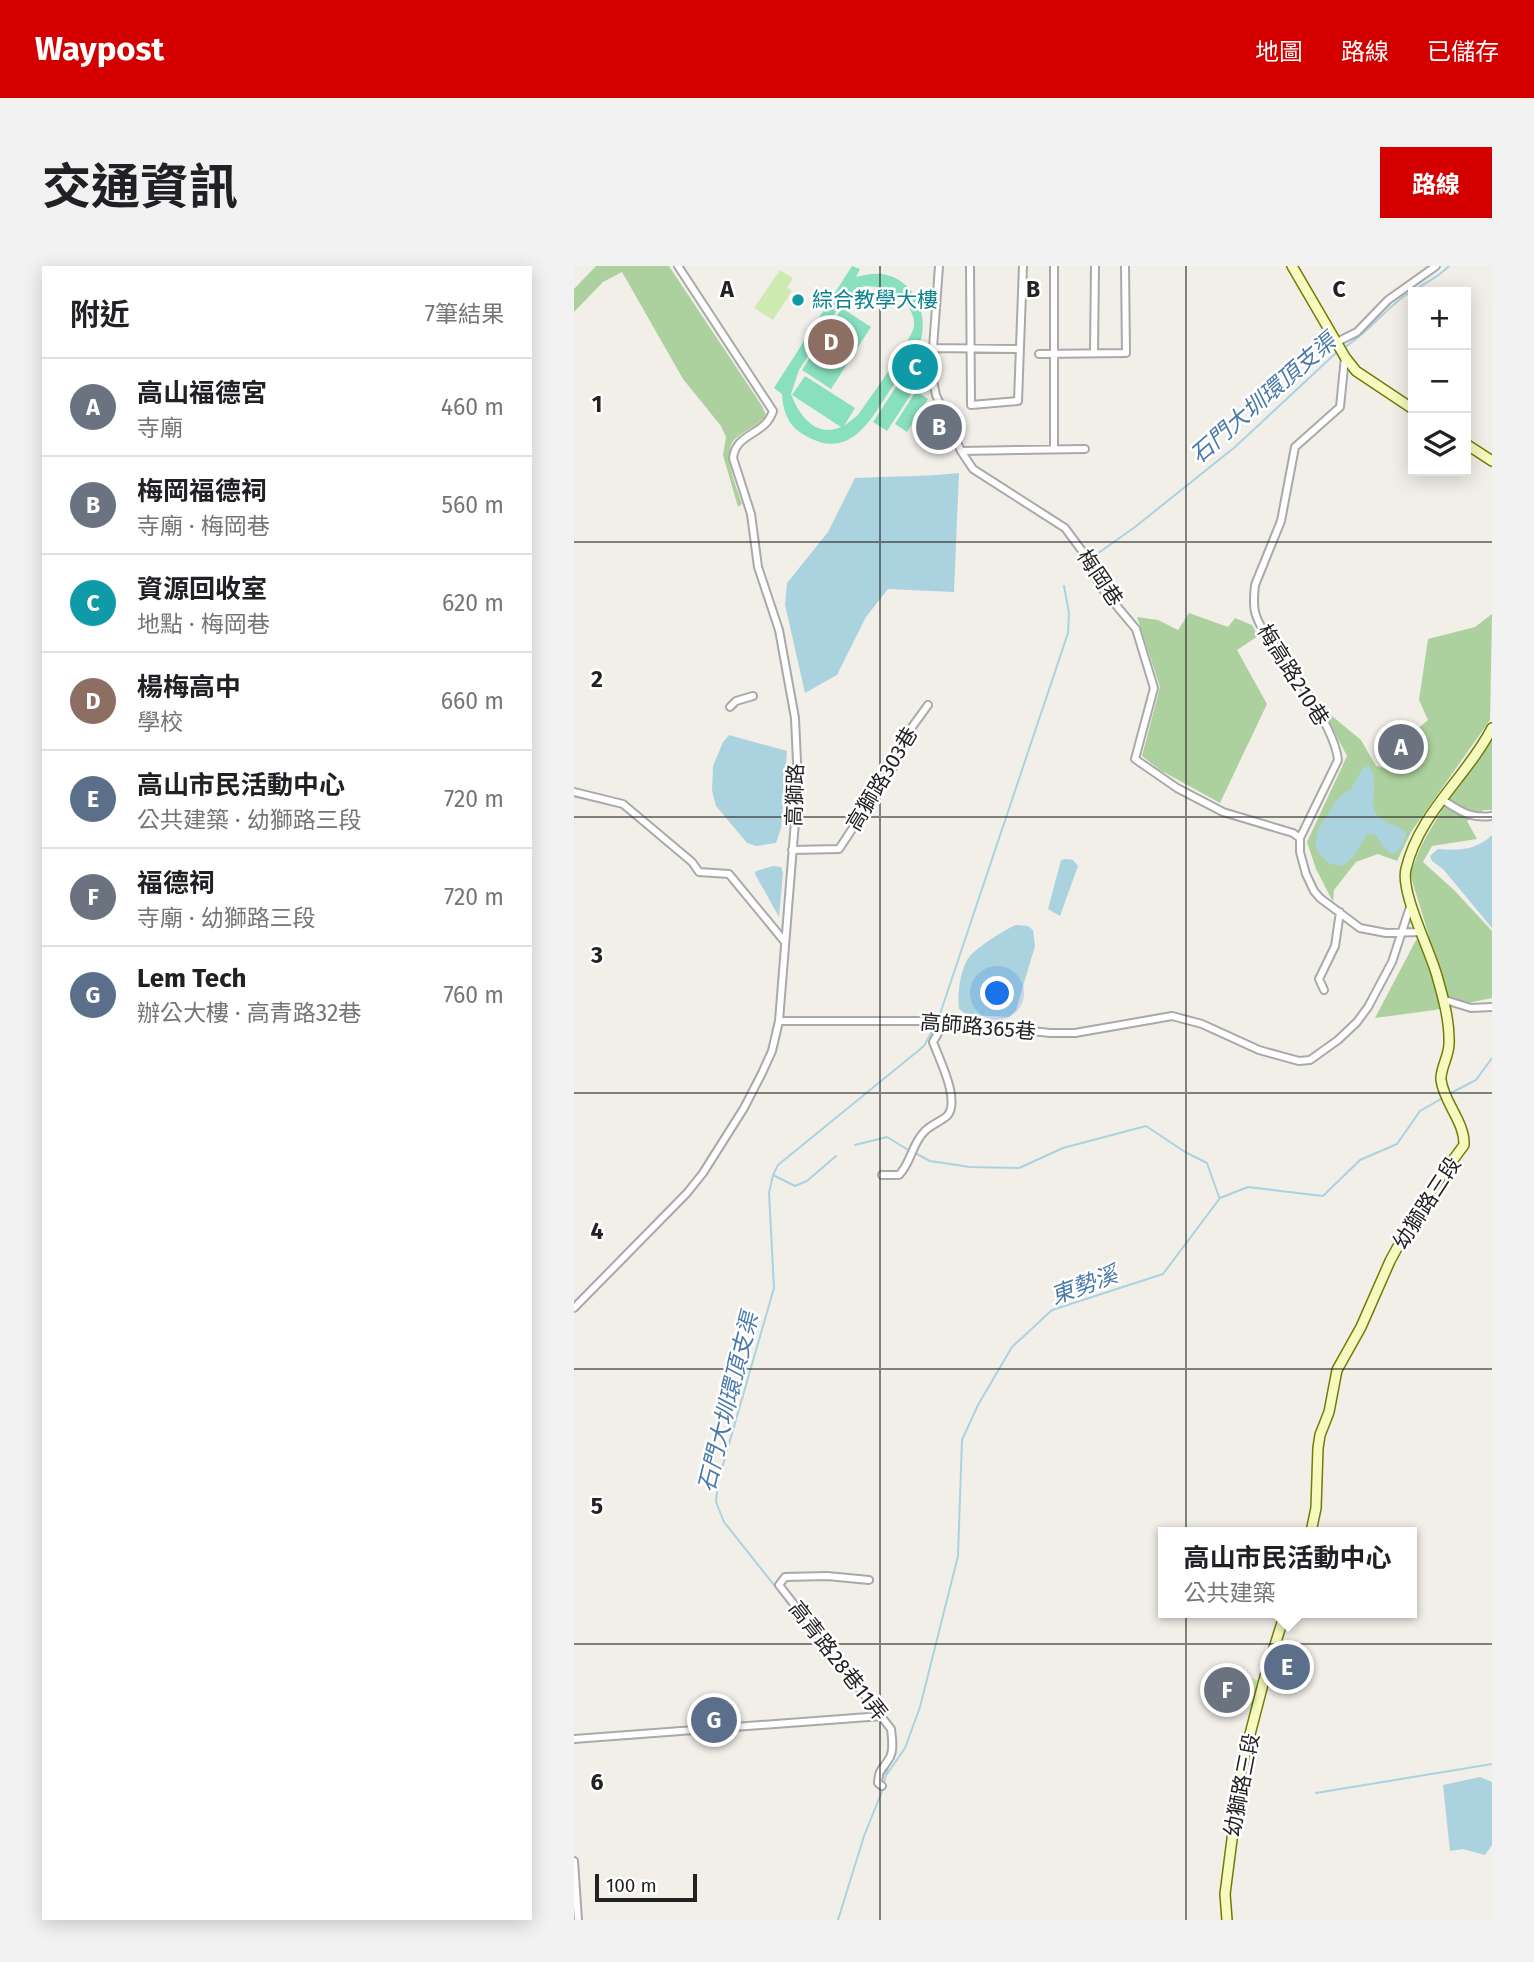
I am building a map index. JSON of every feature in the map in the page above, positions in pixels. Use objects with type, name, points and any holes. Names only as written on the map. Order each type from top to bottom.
[{"type":"street","name":"高獅路","points":[[574,1308],[687,1194],[703,1173],[762,1073],[772,1051],[779,1021],[798,784],[795,718],[779,630],[758,567],[751,514],[733,458],[740,441],[764,428],[773,411],[678,266]]},
{"type":"street","name":"梅岡巷","points":[[939,266],[933,348],[933,381],[936,395],[961,451],[973,469],[1065,528],[1088,559],[1100,586],[1136,629],[1154,688],[1135,759],[1200,801],[1293,833],[1300,838]]},
{"type":"street","points":[[970,266],[971,405],[1018,401],[1023,266]]},
{"type":"street","points":[[1054,266],[1054,449]]},
{"type":"street","points":[[1094,352],[1095,266]]},
{"type":"street","points":[[1039,354],[1126,354],[1125,266]]},
{"type":"street","points":[[1292,266],[1341,349],[1368,380],[1408,406]]},
{"type":"street","points":[[1341,349],[1388,300],[1436,266]]},
{"type":"street","points":[[933,348],[1019,349]]},
{"type":"street","name":"梅高路210巷","points":[[1300,838],[1338,760],[1337,749],[1309,695],[1255,614],[1254,596],[1255,585],[1281,521],[1295,447],[1340,407],[1341,349]]},
{"type":"street","points":[[1471,447],[1492,461]]},
{"type":"street","points":[[961,451],[1085,449]]},
{"type":"street","points":[[730,707],[737,701],[753,696]]},
{"type":"street","name":"高獅路303巷","points":[[792,850],[839,849],[893,767],[907,734],[928,705]]},
{"type":"street","name":"幼獅路三段","points":[[1312,1527],[1318,1448],[1329,1412],[1337,1370],[1422,1202],[1464,1145],[1441,1078],[1449,1046],[1437,975],[1411,903],[1405,871],[1416,838],[1492,728]]},
{"type":"street","points":[[574,792],[623,804],[692,862],[695,869],[706,874],[729,874],[785,942]]},
{"type":"street","points":[[1441,799],[1468,816],[1492,816]]},
{"type":"street","points":[[1300,838],[1300,852],[1314,891],[1360,928],[1386,933],[1421,932]]},
{"type":"street","name":"高師路365巷","points":[[779,1021],[945,1021],[1050,1033],[1075,1033],[1172,1016],[1202,1024],[1268,1053],[1299,1061],[1310,1060],[1357,1022],[1392,962],[1411,903]]},
{"type":"street","points":[[1324,990],[1319,979],[1335,946],[1340,912]]},
{"type":"street","points":[[1442,999],[1471,1008],[1492,1007]]},
{"type":"street","points":[[882,1175],[899,1175],[905,1169],[923,1132],[951,1109],[949,1085],[933,1042],[945,1021]]},
{"type":"street","name":"高青路28巷11弄","points":[[869,1580],[785,1577],[779,1585],[891,1729],[893,1743],[890,1757],[879,1771],[878,1783],[882,1786]]},
{"type":"street","name":"幼獅路三段","points":[[1227,1920],[1225,1894],[1241,1769],[1283,1618]]},
{"type":"street","points":[[574,1739],[882,1716]]},
{"type":"street","points":[[574,1861],[578,1920]]},
{"type":"green space","points":[[596,266],[669,266],[762,406],[766,415],[735,439],[729,452],[731,470],[742,504],[738,507],[723,455],[726,437],[721,426],[683,379],[622,272],[603,282],[574,312],[574,289]]},
{"type":"green space","points":[[852,266],[860,269],[856,277],[882,274],[893,277],[903,283],[917,300],[923,323],[919,345],[867,424],[847,440],[836,444],[823,443],[801,433],[786,414],[782,394],[774,388]],"holes":[[[864,286],[890,291],[900,297],[914,319],[912,333],[858,415],[844,426],[855,408],[805,376],[792,395],[841,427],[832,430],[816,427],[803,417],[791,394],[799,370],[846,296]]]},
{"type":"green space","points":[[780,270],[793,278],[787,287],[792,291],[773,320],[754,308]]},
{"type":"green space","points":[[842,308],[871,327],[831,389],[802,370]]},
{"type":"green space","points":[[907,370],[921,379],[887,431],[873,422]]},
{"type":"green space","points":[[916,391],[928,399],[907,432],[895,424]]},
{"type":"green space","points":[[1189,613],[1228,627],[1235,618],[1252,625],[1258,636],[1237,650],[1267,704],[1220,803],[1160,770],[1142,756],[1160,687],[1137,617],[1158,620],[1178,630]]},
{"type":"green space","points":[[1492,614],[1490,720],[1411,832],[1397,861],[1378,854],[1356,862],[1334,890],[1333,902],[1316,869],[1307,842],[1347,756],[1321,707],[1361,740],[1376,766],[1392,770],[1406,760],[1417,745],[1409,736],[1428,720],[1419,700],[1428,639],[1475,627]]},
{"type":"green space","points":[[1492,737],[1492,810],[1484,810],[1467,821],[1477,839],[1432,846],[1423,862],[1454,890],[1492,931],[1492,998],[1435,1010],[1375,1018],[1416,940],[1429,936],[1410,874],[1421,846],[1448,799]]},
{"type":"green space","points":[[1229,1674],[1258,1680],[1253,1706],[1226,1704],[1229,1695],[1236,1695],[1235,1685],[1226,1685]]},
{"type":"water","points":[[959,473],[954,592],[888,589],[866,617],[837,675],[805,693],[785,605],[787,583],[828,532],[855,478]]},
{"type":"water","points":[[729,735],[787,751],[781,828],[776,843],[756,846],[747,843],[716,806],[712,791],[713,766],[723,742]]},
{"type":"water","points":[[1369,766],[1374,779],[1374,810],[1383,820],[1406,832],[1404,842],[1392,854],[1384,848],[1376,835],[1367,834],[1354,856],[1343,866],[1330,864],[1319,854],[1315,843],[1319,828],[1339,797],[1351,789],[1363,768]]},
{"type":"water","points":[[1492,835],[1492,928],[1430,856],[1438,849],[1473,847]]},
{"type":"water","points":[[1061,860],[1073,860],[1078,866],[1060,916],[1048,909]]},
{"type":"water","points":[[773,866],[781,867],[783,873],[779,917],[755,874],[756,871]]},
{"type":"water","points":[[1016,925],[1028,926],[1033,930],[1035,946],[1016,1010],[1009,1017],[967,1015],[959,1009],[958,1003],[960,982],[967,961],[985,943]]},
{"type":"water","points":[[1480,1777],[1492,1782],[1492,1845],[1485,1855],[1463,1849],[1450,1851],[1443,1785]]},
{"type":"waterway","name":"石門大圳環頂支渠","points":[[1345,347],[1403,297],[1449,266]]},
{"type":"waterway","name":"石門大圳環頂支渠","points":[[1097,554],[1235,447],[1337,352]]},
{"type":"waterway","name":"石門大圳環頂支渠","points":[[939,1017],[1068,633],[1069,613],[1064,586]]},
{"type":"waterway","name":"石門大圳環頂支渠","points":[[825,1649],[724,1522],[716,1502],[718,1482],[774,1288],[769,1193],[778,1165],[924,1046],[936,1024]]},
{"type":"waterway","name":"東勢溪","points":[[1449,1094],[1476,1080],[1492,1058]]},
{"type":"waterway","name":"東勢溪","points":[[887,1774],[905,1748],[920,1707],[958,1556],[962,1440],[978,1405],[1012,1347],[1052,1310],[1163,1274],[1220,1198],[1248,1187],[1323,1196],[1360,1160],[1397,1144],[1420,1111],[1441,1099]]},
{"type":"waterway","name":"石門大圳環頂支渠","points":[[915,1153],[930,1161],[970,1167],[1019,1168],[1063,1148],[1146,1126],[1207,1163],[1219,1197]]},
{"type":"waterway","name":"石門大圳環頂支渠","points":[[855,1145],[887,1137],[910,1151]]},
{"type":"waterway","name":"石門大圳環頂支渠","points":[[773,1175],[795,1186],[807,1181],[836,1156]]},
{"type":"waterway","points":[[1316,1793],[1492,1764]]},
{"type":"waterway","name":"東勢溪","points":[[884,1783],[888,1767]]},
{"type":"waterway","name":"石門大圳環頂支渠","points":[[838,1920],[864,1836],[883,1789]]},
{"type":"place","name":"綜合教學大樓","points":[[798,300]]},
{"type":"place","name":"楊梅高中","points":[[831,342]]},
{"type":"place","name":"資源回收室","points":[[915,367]]},
{"type":"place","name":"梅岡福德祠","points":[[939,427]]},
{"type":"place","name":"高山福德宮","points":[[1401,747]]},
{"type":"place","name":"高山市民活動中心","points":[[1287,1667]]},
{"type":"place","name":"福德祠","points":[[1227,1690]]},
{"type":"place","name":"Lem Tech","points":[[714,1720]]}]
